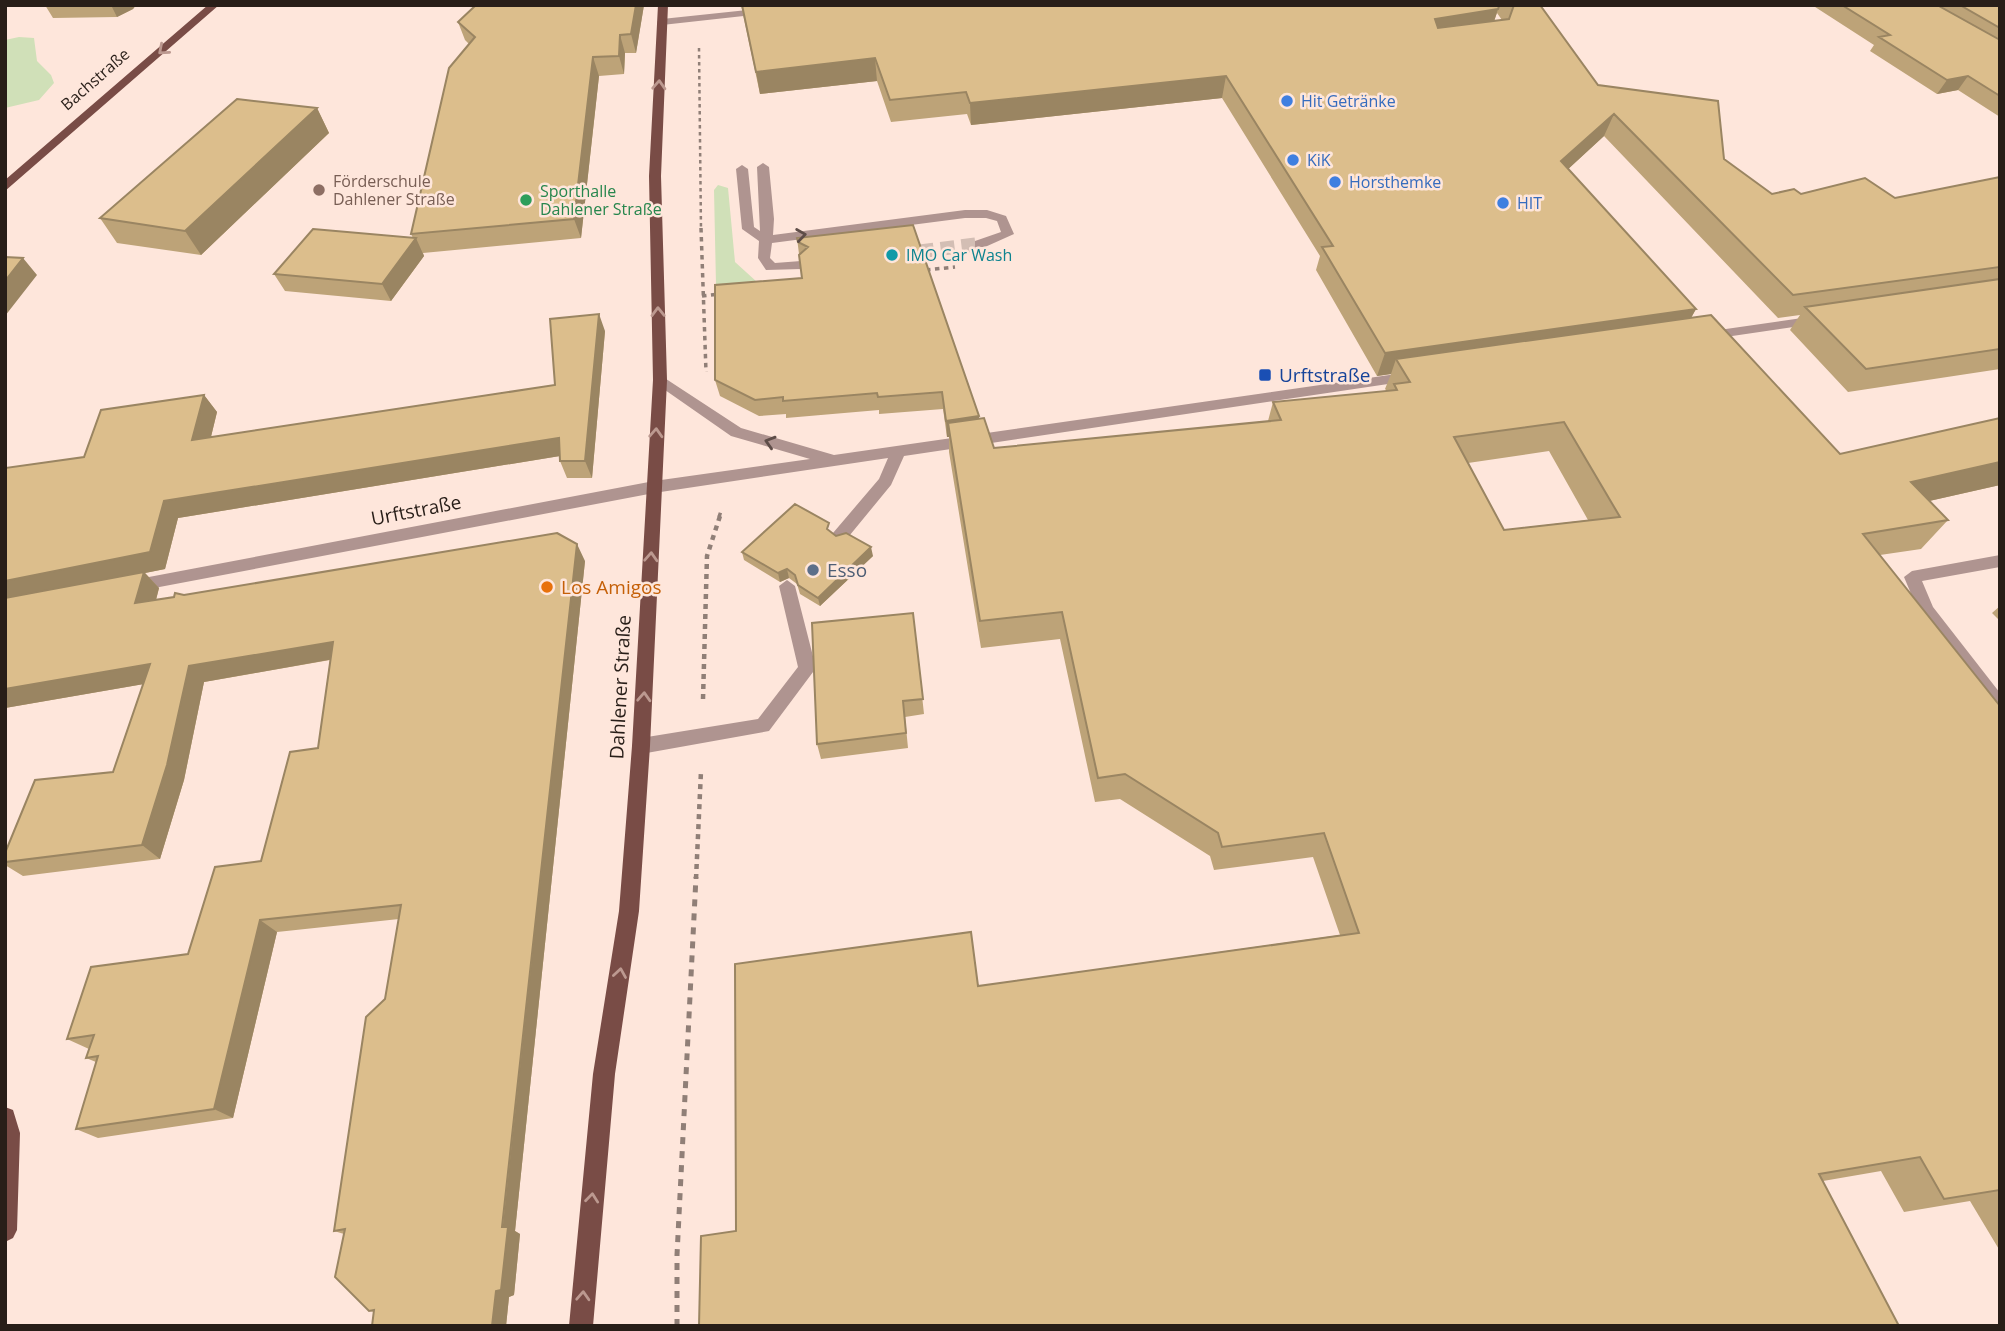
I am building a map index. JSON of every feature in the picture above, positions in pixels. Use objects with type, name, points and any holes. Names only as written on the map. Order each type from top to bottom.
[{"type":"main road","name":"Bachstraße","points":[[5,187],[214,5]]},
{"type":"main road","name":"Dahlener Straße","points":[[582,1326],[604,1074],[629,911],[641,746],[660,380],[655,176],[663,5]]},
{"type":"main road","points":[[5,1118],[9,1133],[5,1230]]},
{"type":"street","points":[[662,22],[781,10]]},
{"type":"street","points":[[763,167],[766,240],[764,258],[771,267],[801,265]]},
{"type":"street","points":[[742,169],[748,229],[766,240],[965,214],[987,214],[1002,219],[1008,234],[980,244]]},
{"type":"street","points":[[1691,339],[1828,318]]},
{"type":"street","name":"Urftstraße","points":[[118,589],[654,487],[1426,375]]},
{"type":"street","name":"Urftstraße","points":[[660,380],[736,432],[836,461]]},
{"type":"street","points":[[839,537],[886,481],[898,452]]},
{"type":"street","points":[[2000,561],[1912,577],[1926,610],[2000,707]]},
{"type":"street","points":[[641,746],[763,726],[807,668],[788,586]]},
{"type":"path","points":[[698,18],[702,296],[706,375]]},
{"type":"path","points":[[924,271],[966,266]]},
{"type":"path","points":[[702,296],[730,293]]},
{"type":"path","points":[[677,1326],[677,1255],[702,738],[706,556],[720,517],[726,477]]},
{"type":"green space","points":[[34,38],[37,61],[51,75],[54,83],[39,100],[5,108],[5,40]]},
{"type":"green space","points":[[718,185],[728,188],[735,262],[757,282],[716,285],[714,190]]},
{"type":"building","points":[[476,5],[636,5],[631,34],[620,35],[619,56],[593,57],[574,219],[411,234],[449,68],[475,37],[458,22]]},
{"type":"building","points":[[742,5],[1499,6],[1498,9],[1435,19],[1438,28],[1509,19],[1514,5],[1540,5],[1598,85],[1718,101],[1724,159],[1772,194],[1794,189],[1801,194],[1865,178],[1895,198],[2000,177],[2000,267],[1793,295],[1614,114],[1561,161],[1696,309],[1385,353],[1322,247],[1333,246],[1226,76],[970,103],[966,92],[890,100],[875,58],[756,72]]},
{"type":"building","points":[[1842,5],[1937,5],[2000,40],[2000,96],[1968,76],[1947,80],[1879,37],[1890,35]]},
{"type":"building","points":[[1960,5],[2000,5],[2000,28]]},
{"type":"building","points":[[237,99],[317,108],[185,231],[100,218]]},
{"type":"building","points":[[913,225],[979,416],[946,421],[942,392],[878,397],[877,393],[783,401],[783,397],[755,400],[715,380],[715,285],[802,278],[799,255],[808,247],[798,242],[797,238]]},
{"type":"building","points":[[313,229],[416,238],[382,284],[274,274]]},
{"type":"building","points":[[5,257],[23,258],[5,281]]},
{"type":"building","points":[[2000,279],[2000,349],[1866,369],[1805,307]]},
{"type":"building","points":[[599,314],[585,461],[560,461],[559,438],[164,501],[150,552],[5,581],[5,468],[84,457],[101,410],[204,395],[192,440],[555,385],[550,319]]},
{"type":"building","points":[[1711,315],[1840,454],[2000,418],[2000,462],[1911,482],[1948,520],[1863,534],[2000,706],[2000,1190],[1944,1199],[1920,1157],[1819,1174],[1899,1326],[699,1326],[701,1236],[736,1231],[735,964],[971,932],[978,986],[1359,933],[1324,833],[1222,847],[1218,833],[1125,774],[1098,778],[1062,612],[980,621],[948,423],[984,418],[994,448],[1281,420],[1273,402],[1397,390],[1394,384],[1410,382],[1396,359]],"holes":[[[1564,422],[1620,517],[1504,530],[1454,437]]]},
{"type":"building","points":[[795,504],[829,523],[827,529],[836,536],[846,533],[871,547],[818,598],[798,585],[795,575],[787,569],[778,573],[742,552]]},
{"type":"building","points":[[557,533],[577,544],[502,1227],[508,1227],[501,1290],[496,1291],[492,1326],[372,1326],[374,1310],[369,1311],[335,1277],[345,1229],[334,1231],[366,1017],[385,999],[401,905],[260,920],[214,1109],[76,1129],[98,1056],[86,1058],[94,1035],[67,1039],[91,967],[188,954],[215,867],[261,861],[290,752],[318,748],[333,642],[189,666],[167,765],[142,845],[5,862],[5,853],[35,780],[113,772],[150,664],[5,689],[5,598],[144,572],[135,603],[174,597],[175,593],[184,595]]},
{"type":"building","points":[[913,613],[923,699],[903,701],[906,733],[817,744],[812,623]]},
{"type":"tunnel","points":[[899,254],[980,244]]},
{"type":"place","name":"Hit Getränke","points":[[1287,101]]},
{"type":"place","name":"KiK","points":[[1293,160]]},
{"type":"place","name":"Horsthemke","points":[[1335,182]]},
{"type":"place","name":"Förderschule Dahlener Straße","points":[[319,190]]},
{"type":"place","name":"Sporthalle Dahlener Straße","points":[[526,200]]},
{"type":"place","name":"HIT","points":[[1503,203]]},
{"type":"place","name":"IMO Car Wash","points":[[892,255]]},
{"type":"place","name":"Urftstraße","points":[[1265,375]]},
{"type":"place","name":"Esso","points":[[813,570]]},
{"type":"place","name":"Los Amigos","points":[[547,587]]}]
